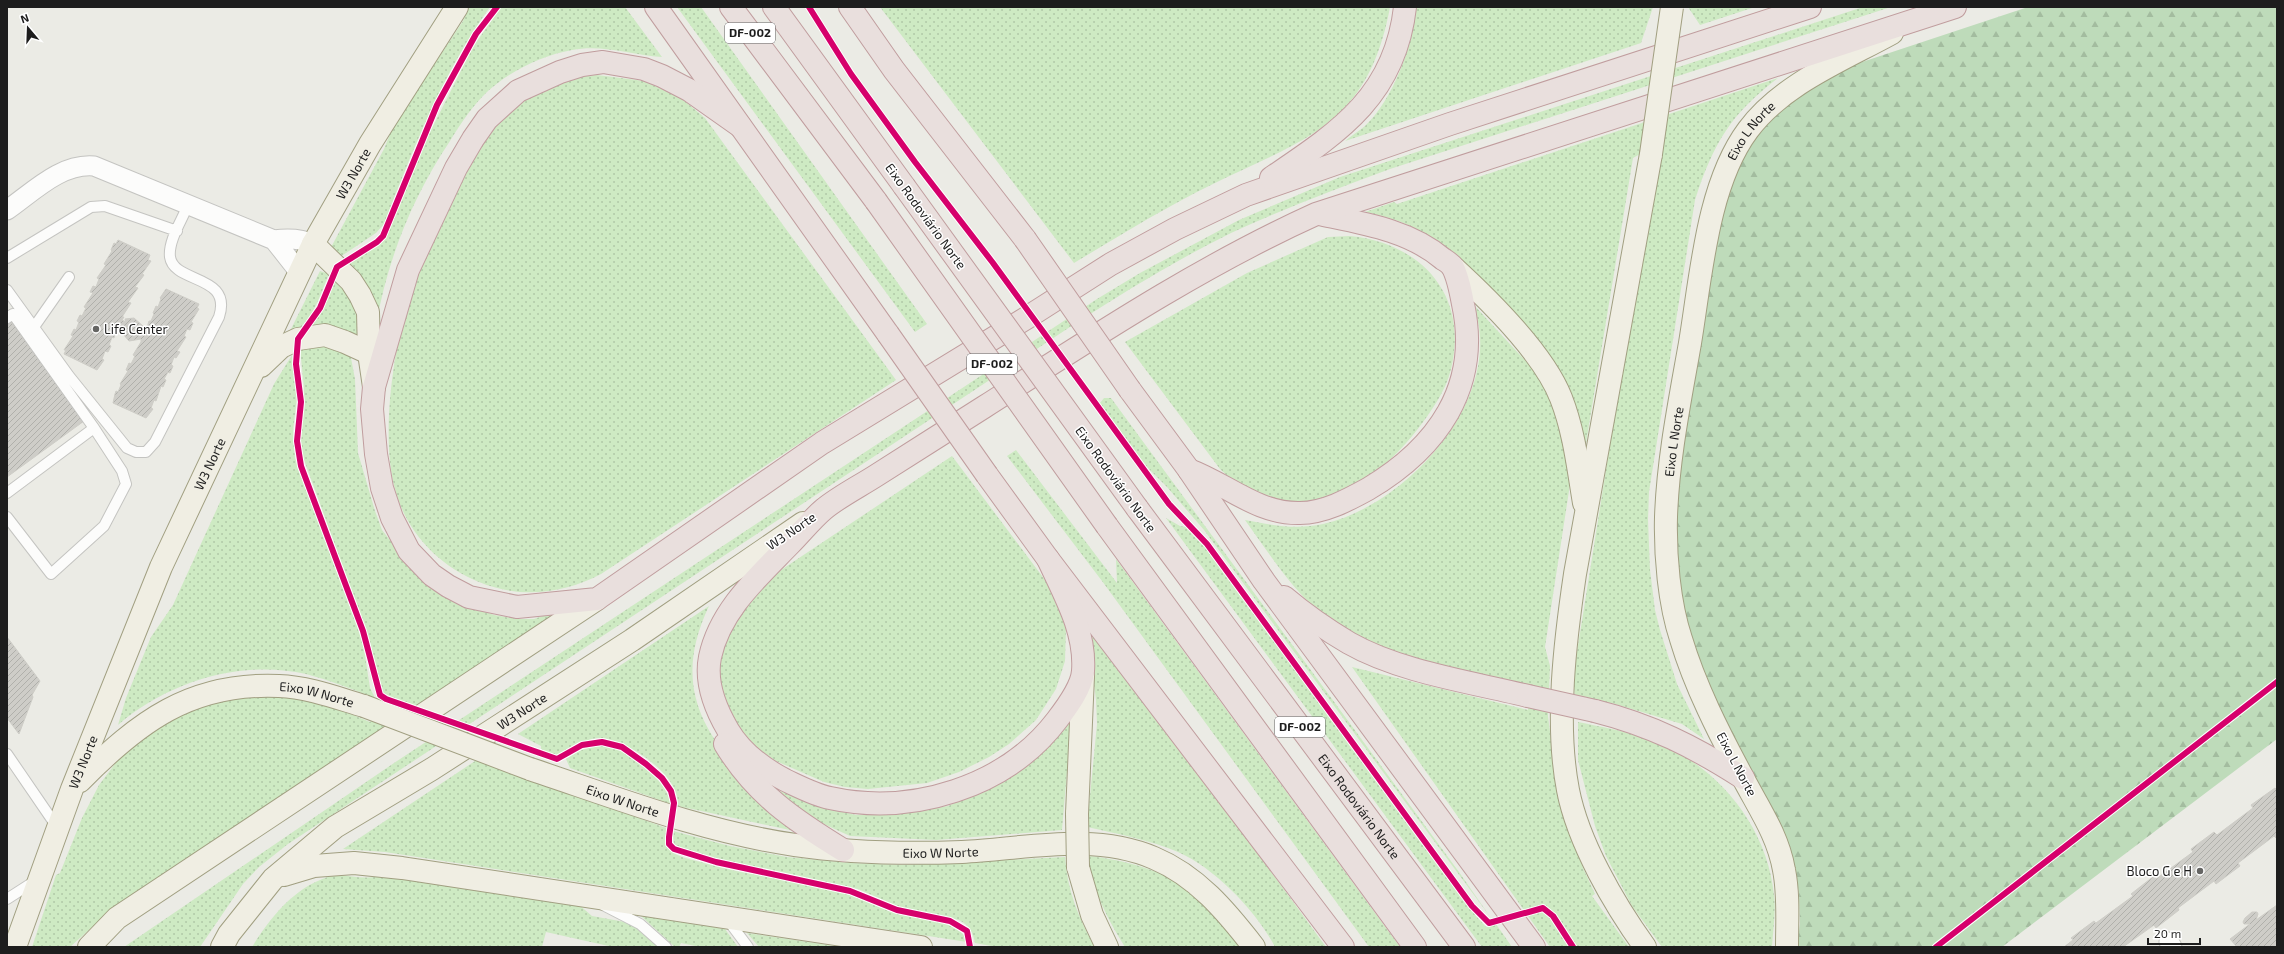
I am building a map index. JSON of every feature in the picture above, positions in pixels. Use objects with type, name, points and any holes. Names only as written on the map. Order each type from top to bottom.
[{"type":"highway","points":[[656,7],[1048,559],[1343,947]]},
{"type":"highway","name":"DF-002","points":[[731,7],[876,201],[1107,526],[1415,947]]},
{"type":"highway","name":"Eixo Rodoviário Norte","points":[[774,7],[1137,508],[1464,947]]},
{"type":"highway","points":[[850,7],[894,70],[1025,239],[1130,390],[1189,470],[1264,581],[1534,947]]},
{"type":"highway","points":[[867,7],[894,70]]},
{"type":"highway","points":[[1246,195],[1325,142],[1361,109],[1378,86],[1389,65],[1399,41],[1405,7]]},
{"type":"highway","points":[[740,126],[675,83],[644,69],[602,62],[582,65],[560,72],[518,91],[487,119],[473,139],[440,200],[408,270],[374,387],[372,409],[376,454],[386,500],[392,518],[409,551],[432,575],[469,597],[517,607],[596,599],[822,443],[1028,317],[1111,264],[1175,229],[1246,195],[1450,124],[1810,7]]},
{"type":"highway","points":[[843,850],[797,822],[757,788],[733,759],[724,744],[718,713],[711,690],[709,672],[710,659],[718,630],[738,599],[823,510],[1158,296],[1267,236],[1316,214],[1955,7]]},
{"type":"highway","points":[[1189,470],[1219,483],[1231,492],[1260,506],[1288,513],[1301,513],[1328,508],[1356,495],[1395,470],[1434,433],[1448,414],[1462,384],[1468,344],[1467,322],[1452,266],[1435,252],[1388,230],[1316,214]]},
{"type":"highway","points":[[718,713],[734,740],[744,751],[767,769],[804,789],[830,798],[872,803],[910,801],[972,785],[1006,766],[1032,747],[1050,729],[1067,707],[1083,676],[1082,644],[1072,612],[1048,559]]},
{"type":"highway","points":[[1264,581],[1296,606],[1350,644],[1411,668],[1621,718],[1673,738],[1706,754],[1743,778]]},
{"type":"main road","name":"W3 Norte","points":[[15,947],[38,878],[72,789],[161,567],[252,377],[313,244],[370,144],[457,7]]},
{"type":"main road","points":[[1645,947],[1626,920],[1606,885],[1577,821],[1568,790],[1563,738],[1565,645],[1651,154],[1672,7]]},
{"type":"main road","name":"Eixo L Norte","points":[[1787,947],[1788,898],[1784,868],[1776,840],[1715,721],[1680,638],[1674,611],[1666,550],[1666,515],[1671,453],[1710,226],[1722,180],[1731,158],[1746,133],[1762,112],[1796,87],[1835,64],[1920,19]]},
{"type":"main road","points":[[313,244],[351,281],[368,312],[369,353],[374,387]]},
{"type":"main road","points":[[1452,266],[1484,296],[1534,354],[1560,396],[1572,433],[1586,519]]},
{"type":"main road","points":[[252,377],[281,347],[298,339],[325,335],[346,342],[369,353]]},
{"type":"main road","name":"W3 Norte","points":[[222,947],[230,934],[273,879],[335,827],[432,769],[625,644],[823,510]]},
{"type":"main road","points":[[89,947],[117,918],[596,599]]},
{"type":"main road","points":[[1083,676],[1077,814],[1078,867],[1092,915],[1107,947]]},
{"type":"main road","name":"Eixo W Norte","points":[[72,789],[124,738],[150,720],[192,698],[233,687],[280,686],[318,693],[364,706],[530,769],[672,817],[795,845],[880,852],[961,852],[1067,843],[1105,845],[1154,858],[1194,881],[1224,909],[1254,947]]},
{"type":"main road","points":[[273,879],[314,866],[354,863],[583,895],[921,947]]},
{"type":"street","points":[[7,210],[62,172],[78,166],[86,165],[94,166],[274,240],[304,240],[313,244]]},
{"type":"street","points":[[274,240],[300,273]]},
{"type":"lane","points":[[7,290],[69,376],[127,448],[136,452],[146,452],[155,442],[220,317],[223,307],[219,296],[213,287],[176,268],[170,258],[171,248],[188,205]]},
{"type":"lane","points":[[7,258],[92,207],[105,206],[177,232]]},
{"type":"lane","points":[[34,327],[69,277]]},
{"type":"lane","points":[[7,318],[13,314],[94,428],[122,471],[126,484],[104,526],[51,574],[7,517]]},
{"type":"lane","points":[[7,493],[94,428]]},
{"type":"lane","points":[[7,754],[58,827]]},
{"type":"lane","points":[[7,899],[38,878]]},
{"type":"lane","points":[[583,895],[640,924],[666,947]]},
{"type":"lane","points":[[726,917],[748,947]]},
{"type":"green space","points":[[469,7],[490,7],[473,32],[443,84],[406,168],[384,224],[376,233],[337,259],[329,251],[384,149],[393,127],[463,21]]},
{"type":"green space","points":[[501,7],[625,7],[662,57],[595,48],[583,48],[561,52],[527,65],[506,77],[488,91],[472,108],[458,128],[424,184],[403,229],[395,252],[387,276],[376,325],[343,265],[384,238],[424,144],[473,47]]},
{"type":"green space","points":[[677,7],[701,7],[927,324],[915,332]]},
{"type":"green space","points":[[880,7],[1390,7],[1380,47],[1366,78],[1349,103],[1328,123],[1304,139],[1276,154],[1176,203],[1074,263]]},
{"type":"green space","points":[[1416,7],[1653,7],[1641,43],[1345,141],[1365,126],[1375,115],[1393,87],[1411,38]]},
{"type":"green space","points":[[1688,7],[1755,7],[1700,25]]},
{"type":"green space","points":[[1863,7],[1891,7],[1390,169],[1270,216],[1231,233],[1172,264],[1076,323],[288,844],[259,867],[243,884],[200,947],[124,947],[394,763],[1097,299],[1140,273],[1239,220],[1340,177]]},
{"type":"green space","points":[[2028,7],[2277,7],[2277,739],[2002,947],[1797,947],[1800,924],[1799,893],[1792,855],[1767,799],[1709,690],[1688,632],[1674,556],[1676,490],[1723,197],[1752,138],[1802,89],[1853,65]]},
{"type":"green space","points":[[597,75],[644,81],[681,98],[705,118],[896,380],[601,574],[587,581],[557,590],[541,592],[510,591],[479,582],[464,575],[438,557],[426,546],[416,533],[400,505],[390,464],[389,436],[393,375],[398,344],[411,286],[422,253],[456,191],[478,146],[492,123],[522,97],[531,92],[563,80]]},
{"type":"green space","points":[[1778,78],[1761,91],[1747,105],[1726,131],[1709,162],[1695,200],[1649,492],[1648,520],[1650,570],[1655,610],[1677,684],[1704,739],[1682,724],[1615,704],[1575,696],[1573,677],[1658,144],[1633,158],[1585,449],[1582,430],[1441,246],[1422,233],[1397,220],[1365,212],[1394,202],[1397,204]]},
{"type":"green space","points":[[1350,236],[1376,241],[1399,249],[1418,262],[1434,278],[1446,297],[1453,318],[1455,343],[1449,377],[1437,401],[1417,430],[1397,453],[1374,473],[1350,489],[1325,499],[1299,503],[1273,500],[1246,489],[1220,469],[1125,342],[1247,273],[1328,237]]},
{"type":"green space","points":[[320,271],[329,274],[314,309],[303,325],[288,335]]},
{"type":"green space","points":[[335,279],[341,285],[353,304],[359,335],[330,326],[306,330],[320,313]]},
{"type":"green space","points":[[1473,304],[1533,369],[1561,415],[1570,469],[1569,491],[1545,647],[1550,666],[1548,716],[1557,787],[1583,868],[1595,894],[1592,896],[1629,947],[1550,947],[1352,667],[1528,710],[1529,685],[1394,655],[1345,630],[1320,613],[1289,581],[1245,520],[1294,527],[1323,524],[1356,513],[1388,494],[1417,470],[1443,441],[1464,408],[1476,374],[1480,339]]},
{"type":"green space","points":[[313,343],[346,350],[351,358],[355,379],[358,453],[375,511],[382,530],[418,576],[433,589],[453,600],[494,615],[518,619],[534,619],[571,606],[101,919],[70,947],[32,947],[56,875],[60,873],[82,818],[99,785],[121,756],[151,730],[199,707],[253,694],[302,699],[339,709],[370,722],[398,700],[381,692],[379,688],[370,641],[303,457],[300,434],[304,388],[300,349]]},
{"type":"green space","points":[[292,355],[297,397],[293,431],[295,458],[357,625],[364,649],[370,688],[375,698],[306,674],[281,670],[231,672],[182,686],[159,697],[118,725],[126,698],[151,637],[173,605],[274,384]]},
{"type":"green space","points":[[1104,398],[1111,398],[1459,872],[1491,918],[1204,530],[1167,487],[1147,467],[1100,403]]},
{"type":"green space","points":[[1016,450],[1117,583],[1116,559],[1400,947],[1369,947],[1102,581],[1007,456]]},
{"type":"green space","points":[[952,456],[1054,592],[1066,627],[1065,661],[1056,689],[1036,720],[1009,744],[989,757],[959,772],[927,783],[868,789],[845,787],[824,782],[776,761],[749,743],[735,725],[721,695],[718,654],[730,621],[778,572]]},
{"type":"green space","points":[[1166,518],[1180,526],[1191,528],[1204,543],[1476,916],[1486,927],[1496,924],[1512,947],[1482,947]]},
{"type":"green space","points":[[709,606],[696,643],[693,676],[698,705],[710,732],[728,757],[750,782],[799,832],[678,806],[675,790],[662,771],[631,748],[609,739],[599,738],[586,741],[554,756],[541,749],[541,746],[518,734]]},
{"type":"green space","points":[[1086,618],[1326,947],[1275,947],[1257,920],[1234,892],[1192,859],[1156,844],[1087,827],[1097,724],[1096,700]]},
{"type":"green space","points":[[1072,712],[1062,830],[936,840],[850,836],[815,820],[769,787],[825,808],[856,815],[899,814],[948,806],[994,785]]},
{"type":"green space","points":[[1578,722],[1640,736],[1673,750],[1716,780],[1734,799],[1749,821],[1761,844],[1769,869],[1775,901],[1772,947],[1662,947],[1632,906],[1606,856],[1595,826],[1578,760]]},
{"type":"green space","points":[[598,745],[620,751],[642,765],[661,784],[671,804],[570,768],[566,759],[579,751]]},
{"type":"green space","points":[[478,759],[666,828],[666,846],[674,853],[684,858],[737,871],[805,883],[846,893],[898,914],[927,919],[948,925],[957,929],[964,935],[967,942],[385,852],[343,849]]},
{"type":"green space","points":[[673,831],[730,846],[787,857],[849,863],[903,865],[1065,857],[1068,881],[1075,904],[1095,947],[997,947],[975,943],[970,929],[959,920],[900,907],[858,889],[730,862],[688,851],[674,844]]},
{"type":"green space","points":[[1088,856],[1130,863],[1170,878],[1194,893],[1207,905],[1245,947],[1125,947],[1101,903],[1093,880]]},
{"type":"green space","points":[[335,875],[362,877],[379,876],[578,904],[592,916],[625,922],[641,930],[658,947],[613,947],[546,932],[542,947],[252,947],[277,913],[297,893],[321,879]]},
{"type":"green space","points":[[641,916],[725,929],[738,947],[700,947],[681,943],[679,947],[675,947]]},
{"type":"green space","points":[[747,933],[842,947],[759,947]]},
{"type":"building","name":"Life Center","points":[[118,240],[150,255],[148,260],[151,261],[142,274],[144,275],[135,287],[138,288],[128,302],[131,303],[122,317],[124,317],[122,320],[126,322],[125,319],[134,318],[144,327],[142,329],[146,331],[156,306],[158,307],[160,298],[166,289],[199,304],[197,308],[199,309],[191,322],[193,323],[190,330],[187,329],[184,336],[186,337],[177,351],[180,352],[176,358],[174,357],[171,365],[173,366],[170,373],[168,372],[164,379],[166,380],[163,387],[161,386],[156,401],[154,400],[151,408],[153,409],[146,418],[113,403],[116,391],[118,392],[121,385],[120,384],[128,371],[126,370],[129,363],[131,364],[135,356],[133,355],[141,342],[141,339],[129,341],[117,327],[114,338],[112,337],[109,345],[111,346],[108,352],[105,351],[102,359],[104,360],[97,370],[64,354],[66,350],[64,350],[73,336],[71,335],[74,329],[76,330],[79,322],[77,321],[80,315],[82,316],[86,308],[84,307],[93,293],[90,292],[93,286],[96,287],[99,279],[97,278],[106,265],[104,264],[112,251],[111,250],[114,243],[116,244]]},
{"type":"building","points":[[9,318],[84,421],[7,477],[7,319]]},
{"type":"building","points":[[7,637],[40,681],[32,695],[33,697],[19,734],[7,718]]},
{"type":"building","name":"Bloco G e H","points":[[2275,788],[2277,790],[2277,839],[2274,836],[2238,863],[2240,866],[2216,884],[2214,881],[2178,908],[2179,910],[2156,928],[2154,925],[2123,947],[2064,947],[2073,940],[2071,938],[2094,921],[2096,923],[2133,896],[2131,894],[2154,876],[2156,879],[2193,852],[2191,849],[2214,832],[2217,835],[2253,808],[2251,805]]},
{"type":"building","points":[[2277,905],[2277,947],[2237,947],[2230,939],[2250,924],[2244,924],[2243,922],[2252,912],[2257,912],[2258,914],[2256,920]]},
{"type":"cycle path","points":[[497,7],[476,34],[437,105],[383,236],[377,242],[337,267],[320,308],[298,339],[296,364],[301,402],[297,441],[301,466],[363,631],[380,695],[386,699],[557,759],[582,745],[602,742],[622,747],[646,764],[662,778],[671,791],[674,803],[669,844],[674,849],[716,862],[850,891],[897,910],[950,921],[967,931],[970,947]]},
{"type":"cycle path","points":[[809,7],[851,74],[915,162],[993,263],[1169,504],[1207,544],[1472,906],[1489,923],[1543,908],[1553,916],[1573,947]]},
{"type":"cycle path","points":[[1936,947],[2277,682]]},
{"type":"place","name":"Life Center","points":[[96,329]]},
{"type":"place","name":"Bloco G e H","points":[[2200,871]]}]
